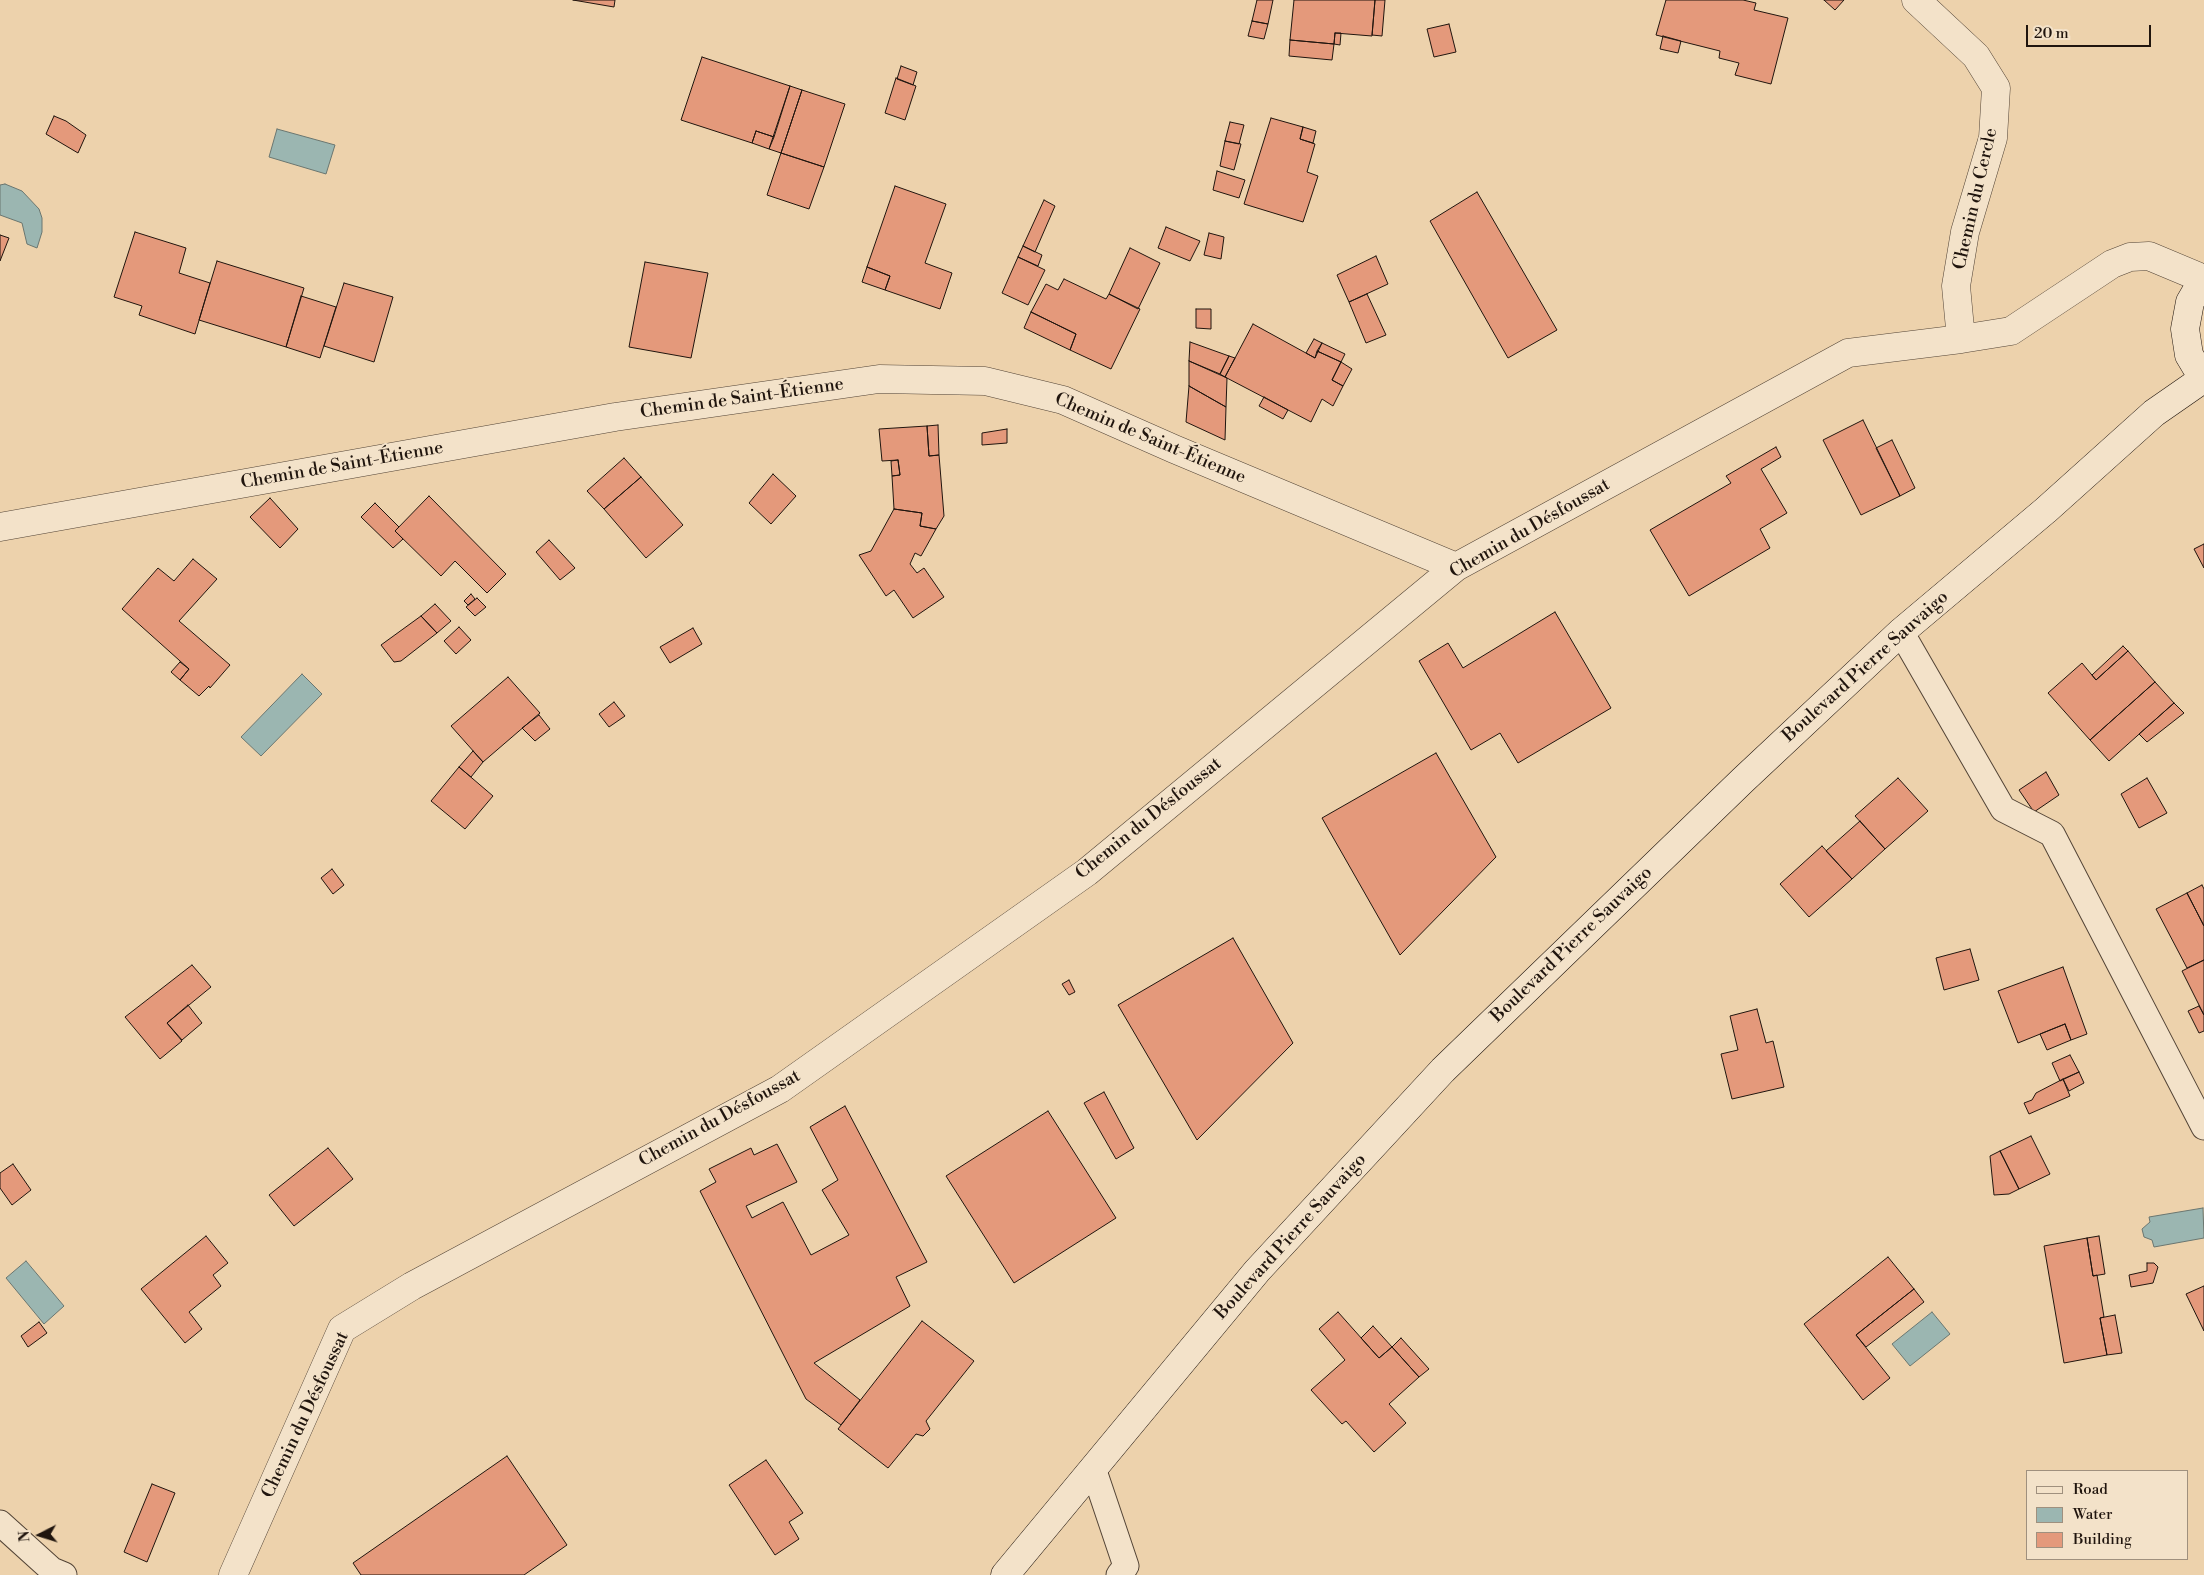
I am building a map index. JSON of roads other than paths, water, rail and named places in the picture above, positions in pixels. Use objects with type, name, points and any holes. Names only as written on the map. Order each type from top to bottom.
[{"type":"street","name":"Chemin du Cercle","points":[[1916,0],[1976,56],[1996,88],[1993,138],[1965,232],[1956,286],[1961,340]]},
{"type":"street","name":"Chemin du Désfoussat","points":[[233,1575],[342,1329],[412,1286],[780,1090],[1086,872],[1456,567],[1848,354],[1961,340],[2010,331],[2112,264],[2130,257],[2148,256],[2204,279]]},
{"type":"street","points":[[2203,379],[2189,356],[2185,328],[2190,302],[2204,279]]},
{"type":"street","name":"Chemin de Saint-Étienne","points":[[0,526],[625,416],[879,379],[985,381],[1063,400],[1174,449],[1456,567]]},
{"type":"street","name":"Boulevard Pierre Sauvaigo","points":[[1005,1575],[1257,1271],[1443,1070],[1743,780],[1901,632],[2046,510],[2154,413],[2203,379]]},
{"type":"lane","points":[[1901,632],[2003,809],[2052,834],[2204,1127]]},
{"type":"lane","points":[[1093,1468],[1126,1566],[1119,1575]]},
{"type":"lane","points":[[0,1522],[52,1570],[64,1575]]},
{"type":"water","points":[[277,129],[335,145],[326,174],[269,157]]},
{"type":"water","points":[[5,184],[22,191],[39,209],[42,218],[42,232],[37,248],[27,244],[22,223],[0,215],[0,185]]},
{"type":"water","points":[[302,674],[322,694],[261,756],[241,737]]},
{"type":"water","points":[[2203,1208],[2204,1238],[2154,1247],[2152,1240],[2144,1237],[2142,1229],[2150,1222],[2149,1217]]},
{"type":"water","points":[[26,1261],[64,1306],[44,1324],[6,1278]]},
{"type":"water","points":[[1932,1312],[1950,1334],[1910,1366],[1892,1344]]}]
